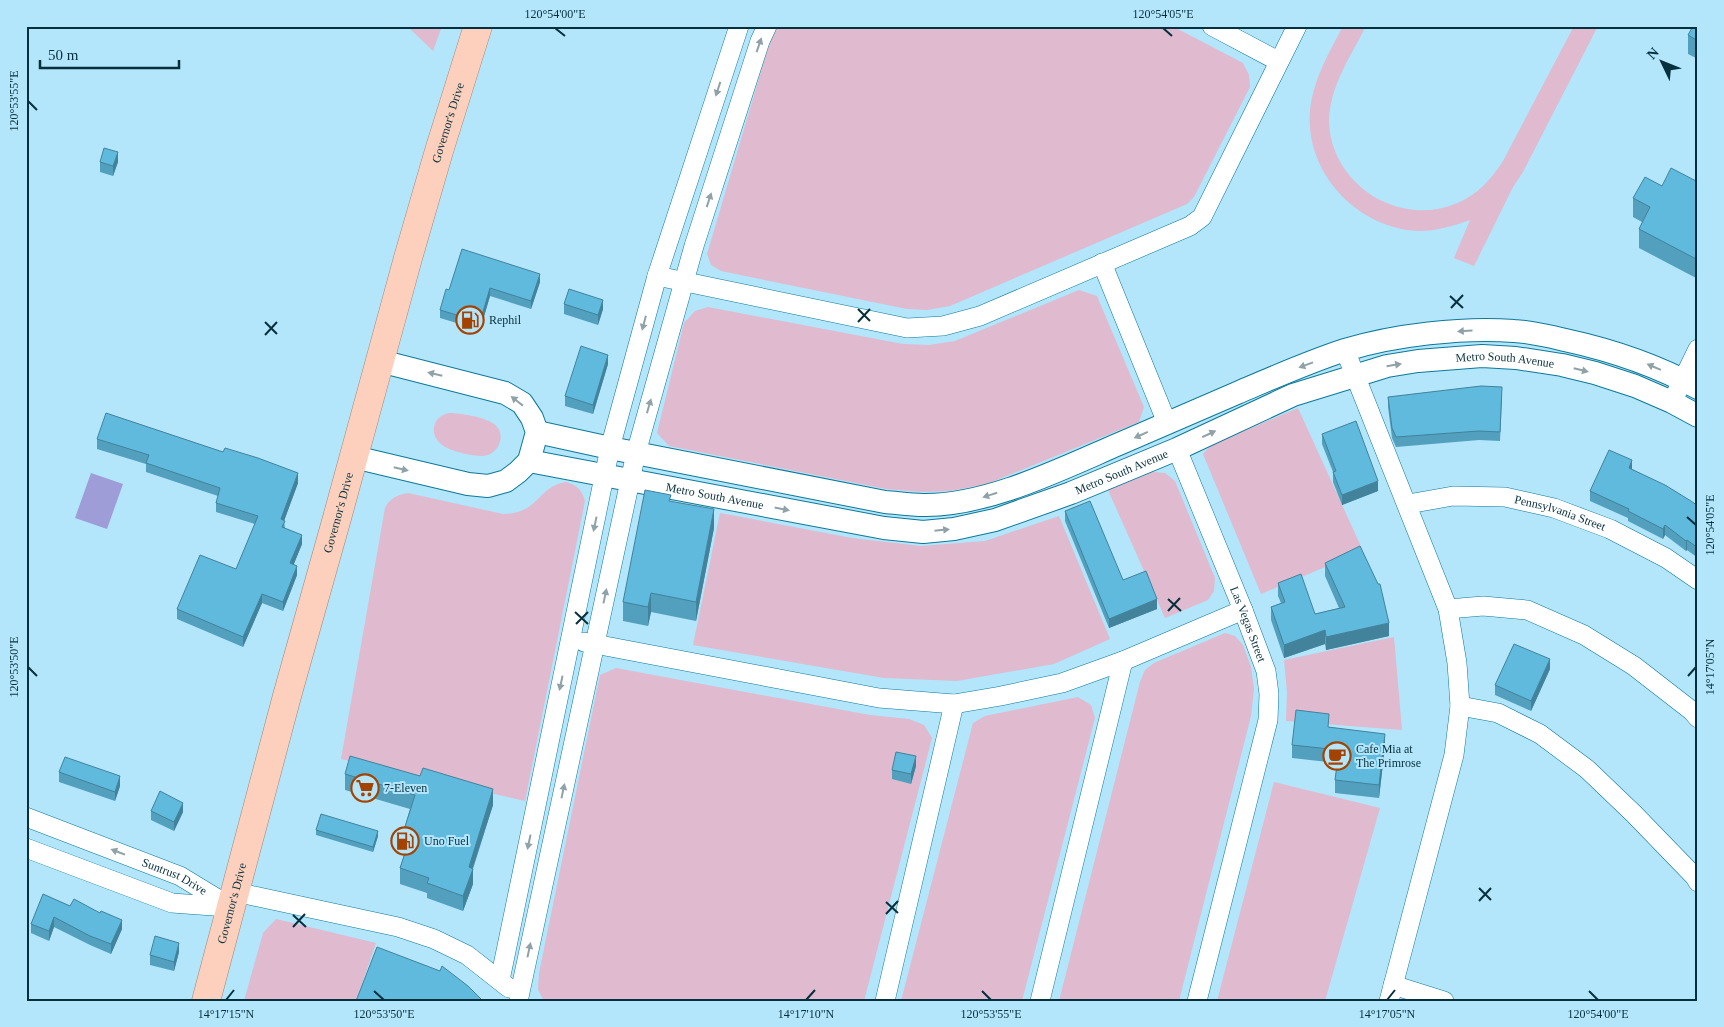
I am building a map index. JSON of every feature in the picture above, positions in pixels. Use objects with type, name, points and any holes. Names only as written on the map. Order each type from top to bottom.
[{"type":"main road","name":"Governor's Drive","points":[[206,1001],[287,696],[380,361],[439,151],[478,26]]},
{"type":"street","points":[[500,980],[610,448],[657,276],[739,26]]},
{"type":"street","points":[[521,999],[594,644],[636,454],[700,228],[760,41],[767,26]]},
{"type":"street","points":[[1212,26],[1278,61]]},
{"type":"street","points":[[657,276],[908,328],[943,326],[980,316],[1190,226],[1202,217],[1297,26]]},
{"type":"street","name":"Las Vegas Street","points":[[1102,263],[1243,610],[1266,671],[1269,694],[1268,720],[1197,1001]]},
{"type":"street","name":"Metro South Avenue","points":[[537,432],[636,454],[885,502],[924,506],[954,503],[988,496],[1059,471],[1283,373],[1345,350],[1381,342],[1452,332],[1513,330],[1536,333],[1604,348],[1690,384]]},
{"type":"street","points":[[1672,402],[1690,384],[1698,349]]},
{"type":"street","points":[[1345,350],[1408,504],[1448,609],[1457,664],[1460,706],[1454,755],[1391,993],[1444,1001]]},
{"type":"street","name":"Metro South Avenue","points":[[529,461],[884,528],[922,532],[954,529],[996,520],[1071,493],[1177,449],[1293,395],[1387,366],[1482,356],[1516,358],[1562,365],[1635,386],[1698,416]]},
{"type":"street","points":[[354,457],[468,484],[488,486],[506,481],[529,461],[537,432],[532,418],[522,404],[505,393],[380,361]]},
{"type":"street","name":"Pennsylvania Street","points":[[1408,504],[1453,496],[1505,497],[1554,508],[1618,533],[1666,558],[1698,580]]},
{"type":"street","points":[[1448,609],[1483,606],[1528,610],[1576,631],[1634,666],[1692,711],[1698,718]]},
{"type":"street","points":[[570,638],[879,698],[954,704],[1062,684],[1123,661],[1243,610]]},
{"type":"street","points":[[1040,1001],[1123,661]]},
{"type":"street","points":[[885,1001],[954,704]]},
{"type":"street","points":[[1460,706],[1498,713],[1540,734],[1587,770],[1634,814],[1698,882]]},
{"type":"street","name":"Suntrust Drive","points":[[26,817],[180,876],[232,900]]},
{"type":"street","name":"Suntrust Drive","points":[[26,848],[172,902],[232,900]]},
{"type":"street","points":[[232,900],[398,927],[434,939],[467,955],[521,999]]},
{"type":"shaded area","points":[[407,26],[442,26],[433,51]]},
{"type":"shaded area","points":[[777,26],[1172,26],[1243,63],[1249,75],[1250,87],[1194,197],[1187,204],[950,306],[927,310],[907,309],[721,271],[711,265],[707,254],[769,45]]},
{"type":"shaded area","points":[[1343,26],[1366,26],[1342,72],[1330,109],[1329,122],[1333,144],[1342,164],[1355,181],[1371,195],[1391,205],[1412,210],[1433,210],[1463,201],[1488,181],[1503,161],[1574,26],[1598,26],[1523,172],[1513,187],[1474,266],[1454,258],[1470,220],[1432,230],[1418,231],[1396,228],[1375,220],[1356,208],[1339,193],[1326,175],[1316,155],[1311,134],[1310,111],[1314,88]]},
{"type":"shaded area","points":[[1079,290],[1097,296],[1144,407],[1139,422],[987,484],[950,491],[922,492],[886,489],[669,446],[657,433],[684,323],[695,311],[708,307],[903,344],[929,345],[955,341]]},
{"type":"shaded area","points":[[1298,408],[1363,551],[1261,594],[1203,454],[1211,445]]},
{"type":"shaded area","points":[[449,413],[479,417],[494,424],[498,428],[501,439],[496,449],[492,453],[481,456],[459,452],[444,446],[438,441],[434,428],[439,418]]},
{"type":"shaded area","points":[[1153,472],[1165,473],[1175,481],[1215,578],[1214,591],[1208,600],[1165,618],[1108,490]]},
{"type":"shaded area","points":[[566,482],[579,488],[585,501],[525,801],[341,759],[385,508],[389,502],[397,496],[408,493],[503,514],[515,513],[524,510],[549,489]]},
{"type":"shaded area","points":[[720,513],[852,538],[921,546],[985,541],[1059,516],[1110,639],[1054,664],[957,681],[884,678],[693,645]]},
{"type":"shaded area","points":[[1225,633],[1235,636],[1243,645],[1251,667],[1254,689],[1251,716],[1179,1001],[1059,1001],[1140,682],[1145,670],[1154,663]]},
{"type":"shaded area","points":[[1394,637],[1402,730],[1286,721],[1287,692],[1284,660]]},
{"type":"shaded area","points":[[616,668],[870,715],[909,719],[924,725],[932,738],[864,1001],[544,1001],[538,990],[539,973],[600,675]]},
{"type":"shaded area","points":[[1078,697],[1091,705],[1095,718],[1022,1001],[901,1001],[973,723],[985,716]]},
{"type":"shaded area","points":[[1274,782],[1380,808],[1325,1001],[1217,1001]]},
{"type":"shaded area","points":[[276,919],[376,943],[356,1001],[244,1001],[263,933]]},
{"type":"water","points":[[91,473],[123,484],[107,529],[75,518]]},
{"type":"building","points":[[1693,26],[1698,26],[1698,41],[1688,35]]},
{"type":"building","points":[[104,148],[118,152],[113,166],[100,162]]},
{"type":"building","points":[[1671,168],[1698,182],[1698,260],[1639,229],[1650,207],[1633,198],[1645,177],[1662,186]]},
{"type":"building","points":[[462,249],[540,274],[531,301],[490,288],[480,322],[440,310],[446,289],[449,290]]},
{"type":"building","points":[[569,289],[603,300],[598,315],[564,304]]},
{"type":"building","points":[[581,346],[608,355],[593,405],[565,396]]},
{"type":"building","points":[[1481,386],[1502,387],[1500,432],[1479,431],[1396,437],[1392,428],[1388,397]]},
{"type":"building","points":[[106,413],[223,452],[225,448],[258,458],[298,473],[281,519],[285,521],[282,527],[302,535],[290,563],[297,566],[283,602],[262,594],[243,637],[177,609],[200,555],[236,569],[258,516],[216,503],[220,488],[146,463],[149,455],[97,439]]},
{"type":"building","points":[[1356,421],[1378,481],[1342,495],[1333,472],[1336,471],[1322,434]]},
{"type":"building","points":[[1609,450],[1632,460],[1629,468],[1665,485],[1698,506],[1698,548],[1665,525],[1663,529],[1628,511],[1629,509],[1590,491]]},
{"type":"building","points":[[645,490],[671,495],[669,501],[714,509],[696,602],[651,593],[648,607],[623,602]]},
{"type":"building","points":[[1090,501],[1123,580],[1146,571],[1157,599],[1109,619],[1065,511]]},
{"type":"building","points":[[1360,546],[1378,584],[1380,584],[1389,623],[1326,637],[1325,630],[1284,645],[1271,607],[1285,602],[1278,583],[1301,574],[1315,614],[1345,607],[1325,563]]},
{"type":"building","points":[[1514,644],[1550,659],[1531,701],[1495,685]]},
{"type":"building","points":[[1296,710],[1329,714],[1328,727],[1385,734],[1379,785],[1335,780],[1339,750],[1292,745]]},
{"type":"building","points":[[896,752],[916,756],[911,774],[892,770]]},
{"type":"building","points":[[350,756],[420,776],[423,768],[493,789],[469,867],[473,869],[463,896],[427,883],[429,878],[400,868],[411,835],[403,833],[415,795],[345,774]]},
{"type":"building","points":[[65,757],[120,776],[115,792],[59,772]]},
{"type":"building","points":[[160,791],[183,803],[174,822],[151,811]]},
{"type":"building","points":[[321,814],[378,831],[373,847],[316,830]]},
{"type":"building","points":[[43,894],[70,906],[74,899],[100,913],[101,911],[122,920],[111,944],[90,936],[54,917],[49,931],[31,924]]},
{"type":"building","points":[[155,936],[179,943],[174,962],[150,955]]},
{"type":"building","points":[[377,947],[440,971],[442,966],[468,986],[483,1001],[356,1001]]},
{"type":"place","name":"Rephil","points":[[470,320]]},
{"type":"place","name":"Cafe Mia at The Primrose","points":[[1337,756]]},
{"type":"place","name":"7-Eleven","points":[[365,788]]},
{"type":"place","name":"Uno Fuel","points":[[405,841]]}]
